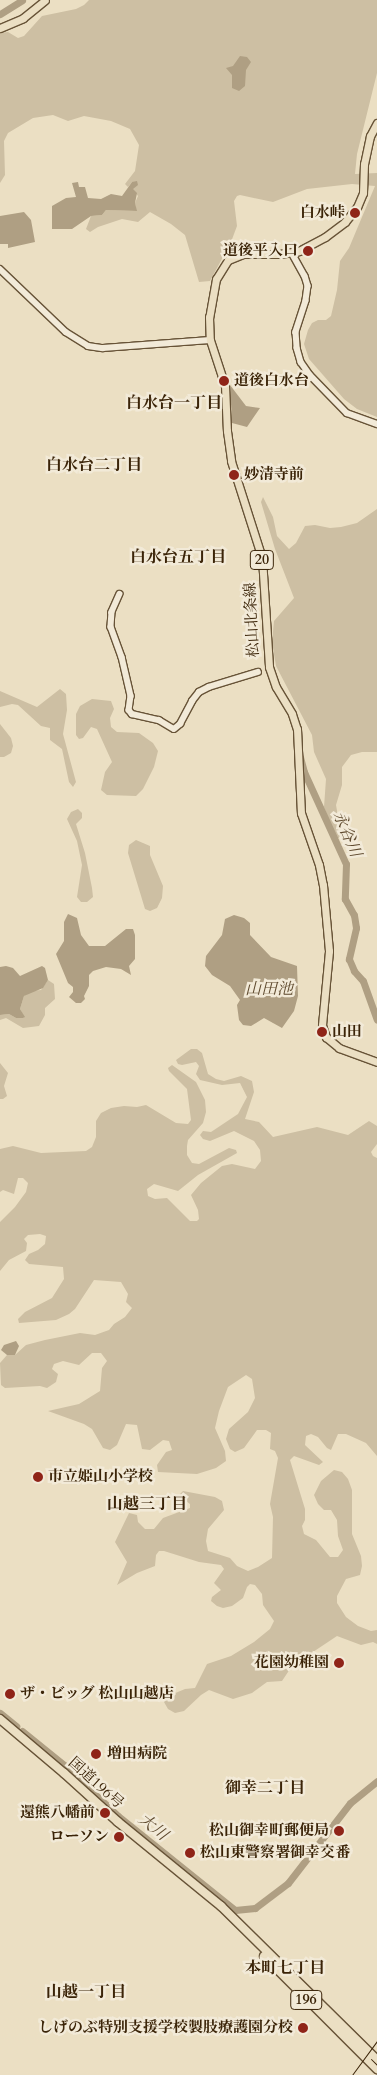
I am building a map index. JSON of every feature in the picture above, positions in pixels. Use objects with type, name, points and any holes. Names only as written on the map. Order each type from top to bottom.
[{"type":"highway","name":"国道196号","points":[[0,1720],[64,1773],[116,1820],[190,1880],[241,1926],[377,2060]]},
{"type":"highway","name":"国道196号","points":[[241,1926],[290,1984],[377,2070]]},
{"type":"main road","points":[[0,28],[23,18],[45,0]]},
{"type":"main road","name":"松山北条線","points":[[377,123],[370,136],[364,164],[364,193],[357,207],[336,230],[313,244],[292,253],[243,254],[226,263],[214,285],[209,317],[210,340],[225,386],[227,431],[231,461],[262,558],[269,667],[276,687],[292,714],[297,729],[301,813],[319,865],[323,886],[329,951],[322,1024],[326,1037],[339,1048],[377,1062]]},
{"type":"street","points":[[292,253],[302,270],[308,286],[306,301],[296,332],[297,348],[301,362],[310,375],[347,413],[377,424]]},
{"type":"street","points":[[0,268],[66,332],[88,346],[103,348],[210,340]]},
{"type":"street","points":[[120,594],[113,608],[110,627],[124,666],[131,696],[129,710],[132,714],[159,720],[174,729],[180,724],[199,692],[209,687],[258,672]]},
{"type":"shaded area","points":[[89,0],[377,0],[377,73],[357,154],[355,174],[377,173],[377,417],[357,409],[344,399],[309,359],[304,344],[312,323],[318,320],[326,320],[331,316],[337,290],[340,261],[349,248],[375,186],[352,184],[307,189],[273,202],[237,196],[234,201],[237,226],[231,242],[210,281],[199,282],[185,235],[171,224],[150,212],[138,222],[122,219],[98,227],[90,232],[86,229],[91,216],[102,215],[106,210],[136,211],[135,203],[138,196],[132,189],[132,182],[128,187],[125,184],[135,171],[139,145],[130,129],[111,121],[84,116],[68,121],[53,115],[33,118],[8,133],[4,141],[5,175],[0,183],[0,33],[8,32],[18,38],[24,36],[42,16],[76,9]]},
{"type":"shaded area","points":[[263,497],[273,517],[277,536],[289,549],[296,543],[305,526],[341,527],[357,523],[377,509],[377,752],[362,752],[351,755],[342,767],[342,785],[336,805],[341,833],[339,838],[336,838],[324,807],[326,779],[314,752],[312,735],[276,666],[272,642],[274,621],[294,598],[275,549],[261,502]]},
{"type":"shaded area","points":[[60,689],[66,694],[67,710],[63,734],[76,782],[73,787],[69,782],[62,749],[50,740],[50,728],[41,726],[18,705],[12,704],[0,707],[0,691],[37,707]]},
{"type":"shaded area","points":[[92,699],[111,701],[114,709],[110,718],[111,727],[117,732],[139,733],[153,743],[158,751],[154,767],[143,789],[136,796],[107,795],[101,790],[105,772],[112,762],[97,729],[91,727],[83,738],[79,739],[76,735],[76,714],[80,706]]},
{"type":"shaded area","points":[[0,724],[11,738],[13,746],[11,753],[4,757],[0,757]]},
{"type":"shaded area","points":[[78,809],[82,813],[82,818],[76,824],[85,853],[93,897],[87,902],[81,902],[77,897],[82,865],[77,841],[67,819],[71,812]]},
{"type":"shaded area","points":[[136,840],[150,846],[150,855],[163,886],[162,898],[157,908],[150,911],[145,909],[128,853],[129,845]]},
{"type":"shaded area","points":[[48,980],[54,984],[55,999],[45,1008],[45,1015],[39,1026],[23,1028],[6,1018],[0,1020],[0,1015],[9,1014],[16,1018],[23,1018],[20,1009],[24,996],[31,991],[41,990]]},
{"type":"shaded area","points":[[191,1049],[197,1049],[202,1053],[208,1074],[216,1079],[224,1081],[241,1076],[252,1081],[254,1092],[245,1119],[259,1122],[273,1137],[317,1127],[348,1135],[369,1121],[377,1126],[377,1144],[371,1152],[377,1158],[377,1456],[366,1443],[346,1434],[338,1434],[331,1450],[318,1437],[311,1434],[306,1436],[305,1445],[323,1462],[319,1465],[294,1456],[290,1460],[305,1509],[305,1520],[302,1526],[304,1534],[316,1540],[330,1557],[338,1557],[343,1550],[338,1536],[337,1520],[331,1510],[324,1510],[318,1504],[314,1495],[321,1481],[334,1470],[342,1472],[348,1479],[352,1490],[352,1534],[361,1556],[362,1566],[360,1575],[346,1579],[337,1596],[337,1603],[346,1617],[358,1626],[371,1631],[377,1630],[377,1644],[373,1642],[361,1645],[337,1636],[292,1666],[282,1681],[267,1682],[252,1693],[233,1699],[209,1690],[184,1711],[175,1713],[168,1709],[164,1702],[166,1697],[185,1689],[195,1688],[207,1664],[231,1656],[254,1642],[270,1629],[274,1621],[263,1605],[262,1594],[255,1585],[250,1584],[243,1598],[232,1606],[223,1608],[217,1606],[211,1601],[212,1597],[221,1590],[214,1583],[224,1569],[221,1565],[199,1562],[164,1551],[159,1551],[156,1555],[155,1566],[137,1573],[117,1585],[127,1562],[115,1542],[129,1513],[137,1515],[138,1522],[145,1529],[154,1529],[163,1518],[190,1508],[190,1504],[180,1494],[183,1491],[215,1497],[222,1501],[224,1510],[208,1529],[206,1541],[208,1551],[230,1558],[237,1566],[248,1571],[272,1558],[273,1517],[270,1504],[278,1458],[275,1451],[270,1449],[271,1433],[266,1430],[257,1430],[244,1448],[235,1452],[230,1449],[226,1439],[229,1429],[248,1412],[255,1398],[252,1379],[246,1375],[228,1387],[215,1428],[225,1451],[226,1461],[216,1468],[197,1474],[158,1472],[157,1465],[166,1452],[172,1450],[169,1441],[163,1440],[150,1450],[142,1449],[137,1425],[126,1424],[117,1445],[110,1450],[103,1448],[92,1429],[84,1424],[48,1411],[79,1404],[100,1391],[102,1368],[107,1361],[101,1353],[92,1353],[79,1365],[63,1361],[54,1364],[52,1369],[58,1374],[56,1382],[47,1388],[40,1386],[5,1388],[1,1385],[0,1363],[7,1355],[15,1355],[26,1345],[45,1340],[80,1333],[95,1335],[109,1330],[114,1324],[125,1317],[132,1308],[126,1302],[128,1294],[121,1282],[94,1280],[75,1309],[69,1314],[56,1320],[19,1323],[18,1319],[25,1312],[52,1298],[64,1279],[63,1267],[29,1264],[25,1260],[29,1254],[45,1244],[46,1236],[40,1234],[28,1235],[24,1239],[27,1243],[26,1251],[9,1260],[0,1271],[0,1222],[15,1207],[26,1192],[28,1183],[23,1178],[18,1178],[14,1194],[3,1190],[0,1192],[0,1149],[13,1146],[41,1153],[86,1151],[92,1147],[96,1137],[96,1121],[101,1113],[111,1108],[124,1106],[137,1107],[146,1105],[176,1123],[188,1124],[191,1120],[187,1089],[169,1071],[168,1068],[172,1065],[196,1082],[205,1100],[206,1112],[203,1123],[188,1140],[187,1155],[192,1163],[199,1164],[229,1148],[236,1150],[237,1153],[198,1175],[178,1191],[154,1184],[147,1189],[148,1196],[155,1199],[167,1198],[190,1221],[197,1221],[199,1219],[198,1210],[191,1195],[201,1183],[222,1166],[232,1164],[255,1169],[261,1161],[260,1150],[254,1141],[234,1131],[210,1141],[203,1139],[200,1135],[203,1131],[211,1132],[238,1114],[247,1097],[240,1083],[222,1085],[200,1080],[196,1074],[199,1066],[196,1062],[178,1064],[176,1060]]},
{"type":"shaded area","points":[[0,1063],[8,1073],[4,1086],[7,1096],[3,1099],[0,1099]]},
{"type":"water","points":[[240,56],[247,57],[251,62],[246,70],[245,86],[239,91],[232,88],[232,75],[226,68],[233,66]]},
{"type":"water","points":[[137,181],[138,185],[133,189],[137,193],[135,203],[137,211],[106,210],[102,215],[91,216],[72,229],[52,229],[52,206],[66,198],[76,197],[72,183],[78,182],[79,187],[85,187],[88,198],[101,199],[111,194],[122,196],[132,182]]},
{"type":"water","points":[[24,212],[31,220],[35,242],[8,248],[8,244],[0,244],[0,216]]},
{"type":"water","points":[[230,385],[246,406],[260,408],[247,427],[232,423]]},
{"type":"water","points":[[68,914],[77,918],[81,935],[89,946],[105,946],[126,929],[133,929],[135,935],[135,959],[129,966],[131,975],[121,969],[106,967],[93,971],[89,975],[89,986],[84,996],[85,999],[81,1003],[76,1003],[69,997],[73,992],[73,987],[68,983],[56,954],[64,941],[64,922]]},
{"type":"water","name":"山田池","points":[[234,915],[244,918],[250,923],[250,935],[271,957],[297,966],[298,996],[294,1011],[282,1028],[264,1018],[251,1026],[243,1025],[239,1020],[237,1005],[240,1000],[230,986],[212,975],[205,966],[206,956],[222,935],[225,919]]},
{"type":"water","points":[[42,966],[45,968],[48,980],[43,988],[24,996],[20,1009],[25,1017],[23,1018],[16,1018],[9,1014],[0,1015],[0,967],[13,968],[20,976]]},
{"type":"water","points":[[16,1341],[19,1346],[15,1355],[7,1355],[1,1350],[4,1345]]},
{"type":"waterway","points":[[0,14],[22,0]]},
{"type":"waterway","name":"永谷川","points":[[300,757],[304,772],[346,864],[345,899],[354,915],[356,928],[349,959],[354,971],[363,981],[377,1020]]},
{"type":"waterway","name":"大川","points":[[0,1713],[16,1726]]},
{"type":"waterway","name":"大川","points":[[22,1731],[64,1765],[118,1816],[235,1910],[255,1908],[288,1883],[350,1803],[377,1781]]},
{"type":"tram line","points":[[352,2075],[377,2041]]},
{"type":"tram line","points":[[371,2059],[377,2065]]},
{"type":"place","name":"白水峠","points":[[355,213]]},
{"type":"place","name":"道後平入口","points":[[308,251]]},
{"type":"place","name":"道後白水台","points":[[224,381]]},
{"type":"place","name":"妙清寺前","points":[[234,475]]},
{"type":"place","name":"山田","points":[[322,1032]]},
{"type":"place","name":"市立姫山小学校","points":[[38,1477]]},
{"type":"place","name":"花園幼稚園","points":[[339,1663]]},
{"type":"place","name":"ザ・ビッグ 松山山越店","points":[[10,1694]]},
{"type":"place","name":"増田病院","points":[[96,1754]]},
{"type":"place","name":"還熊八幡前","points":[[105,1813]]},
{"type":"place","name":"松山御幸町郵便局","points":[[339,1831]]},
{"type":"place","name":"ローソン","points":[[119,1837]]},
{"type":"place","name":"松山東警察署御幸交番","points":[[190,1853]]},
{"type":"place","name":"しげのぶ特別支援学校製肢療護園分校","points":[[303,2028]]},
{"type":"district","name":"白水台一丁目","points":[[174,403]]},
{"type":"district","name":"白水台二丁目","points":[[94,465]]},
{"type":"district","name":"白水台五丁目","points":[[178,557]]},
{"type":"district","name":"山越三丁目","points":[[147,1504]]},
{"type":"district","name":"御幸二丁目","points":[[265,1788]]},
{"type":"district","name":"本町七丁目","points":[[285,1968]]},
{"type":"district","name":"山越一丁目","points":[[86,1992]]}]
